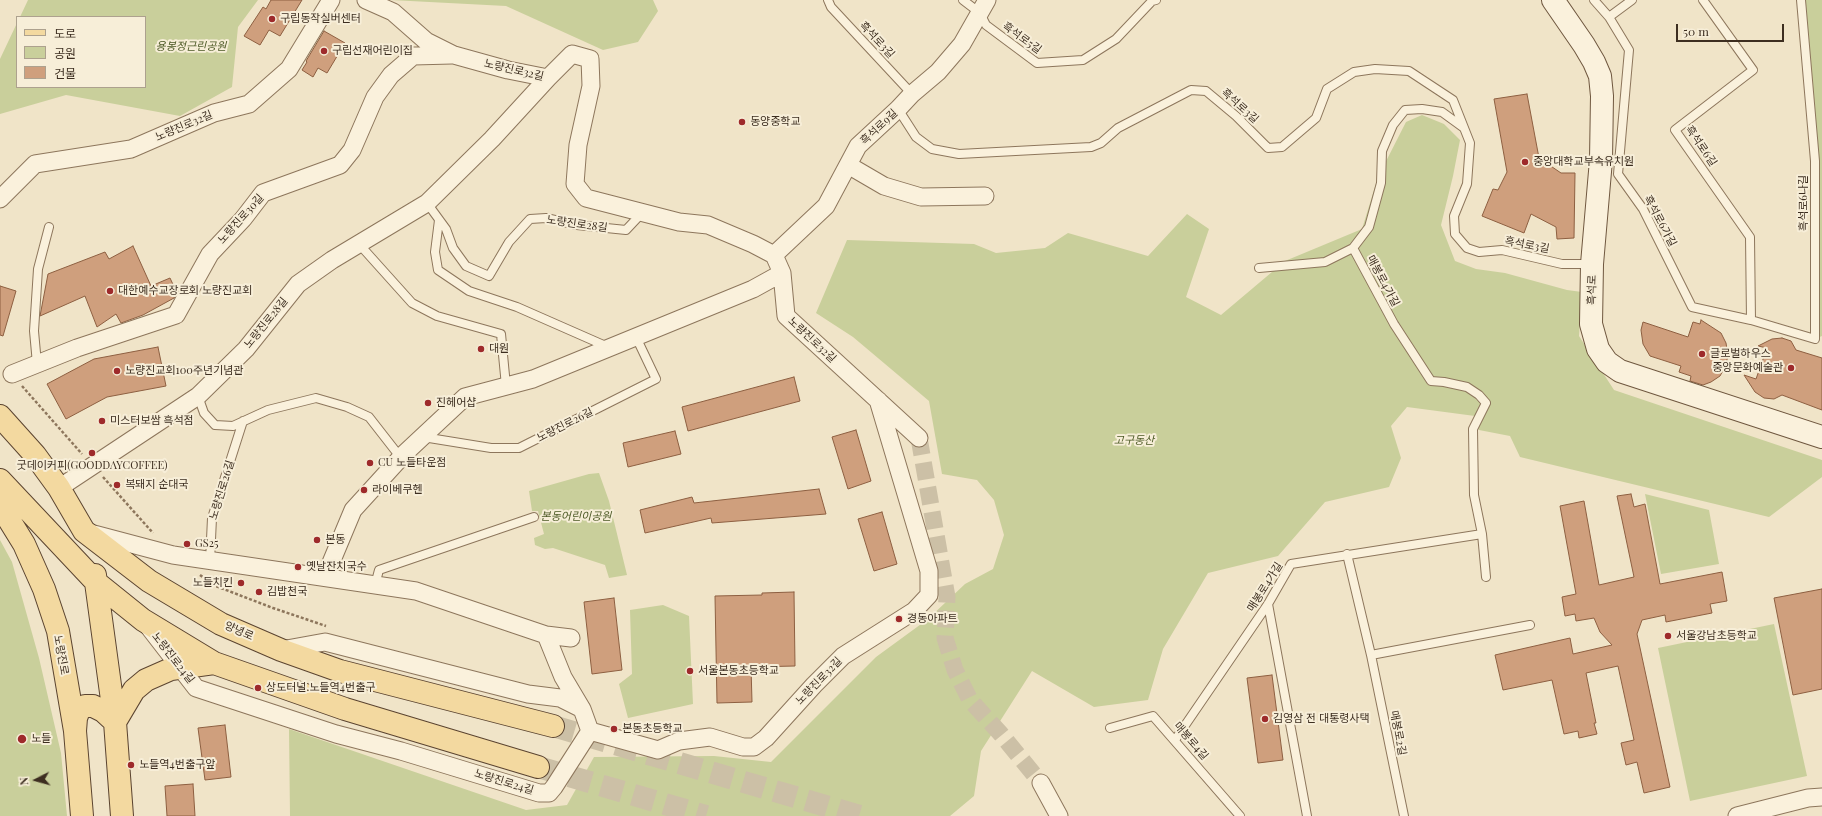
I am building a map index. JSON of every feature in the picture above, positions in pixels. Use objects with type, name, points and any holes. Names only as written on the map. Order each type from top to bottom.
[{"type":"main road","name":"양녕로","points":[[0,416],[35,455],[59,488],[84,531],[149,581],[221,624],[281,650],[340,671],[553,726]]},
{"type":"main road","points":[[0,480],[97,583],[143,620],[214,663],[345,709],[538,767]]},
{"type":"main road","name":"노량진로","points":[[0,505],[24,544],[46,596],[58,631],[75,731],[82,816]]},
{"type":"main road","points":[[84,531],[97,583],[115,722],[122,816]]},
{"type":"main road","points":[[115,722],[134,690],[146,680],[171,669],[214,663]]},
{"type":"main road","points":[[75,731],[76,718],[80,710],[85,706],[93,706],[103,711],[115,722]]},
{"type":"street","name":"노량진로32길","points":[[0,199],[35,164],[131,148],[214,113],[249,104],[289,69],[332,0]]},
{"type":"street","name":"노량진로32길","points":[[366,0],[393,12],[426,41],[454,55],[508,70],[548,78],[572,54],[590,60],[591,86],[578,145],[575,184],[586,198],[679,222],[708,225],[753,244],[774,255],[782,273],[786,316],[878,400],[929,571],[929,594],[914,611],[843,656],[766,738],[754,747],[743,747],[710,737],[679,741],[658,750],[590,731]]},
{"type":"street","name":"흑석로","points":[[1553,0],[1584,45],[1600,76],[1603,110],[1601,160],[1592,264],[1591,324],[1592,333],[1598,349],[1614,367],[1620,371],[1822,437]]},
{"type":"street","name":"흑석로9길","points":[[774,255],[826,206],[858,146],[912,94],[938,72],[962,44],[984,6]]},
{"type":"street","name":"노량진로30길","points":[[12,374],[77,348],[176,316],[210,254],[243,219],[263,193],[340,165],[352,150],[375,97],[391,75],[413,56],[454,55]]},
{"type":"street","name":"노량진로28길","points":[[59,488],[198,396],[246,349],[298,284],[332,260],[427,203],[492,139],[548,78]]},
{"type":"street","points":[[848,165],[884,186],[921,197],[985,196]]},
{"type":"street","points":[[325,577],[353,510],[401,458],[465,397],[533,379],[753,290],[782,273]]},
{"type":"street","points":[[878,400],[919,438]]},
{"type":"street","points":[[84,531],[173,555],[416,591],[546,635],[571,638]]},
{"type":"street","name":"노량진로24길","points":[[143,620],[196,688],[336,734],[401,751],[539,793],[549,793],[554,787],[590,731]]},
{"type":"street","points":[[546,635],[563,677],[582,709],[590,731]]},
{"type":"street","points":[[281,650],[325,642],[528,694],[560,698],[582,709]]},
{"type":"street","points":[[1041,783],[1059,816]]},
{"type":"street","points":[[1737,816],[1780,810],[1808,798],[1822,796]]},
{"type":"lane","name":"흑석로3길","points":[[828,0],[831,7],[912,94]]},
{"type":"lane","name":"흑석로5길","points":[[963,0],[984,6],[986,25],[1037,64],[1084,60],[1116,39],[1152,1],[1156,0]]},
{"type":"lane","name":"흑석로6가길","points":[[1594,0],[1609,17],[1629,50],[1618,174],[1644,209],[1692,307],[1751,320]]},
{"type":"lane","points":[[1609,17],[1632,0]]},
{"type":"lane","name":"흑석로6길","points":[[1703,0],[1753,70],[1675,130],[1750,237],[1751,320]]},
{"type":"lane","name":"흑석로6나길","points":[[1751,320],[1816,339],[1815,160],[1801,0]]},
{"type":"lane","name":"흑석로3길","points":[[898,109],[916,137],[932,149],[959,154],[1091,147],[1101,143],[1118,128],[1191,90],[1206,90],[1236,116],[1268,148],[1282,147],[1316,118],[1327,89],[1354,72],[1375,70],[1409,71],[1453,100],[1470,143],[1467,184],[1454,216],[1454,234],[1467,248],[1479,252],[1502,250],[1562,264],[1592,264]]},
{"type":"lane","points":[[1259,268],[1325,262],[1353,248],[1370,227],[1381,183],[1382,151],[1392,125],[1405,110],[1422,109],[1442,112],[1464,128]]},
{"type":"lane","name":"노량진로28길","points":[[427,203],[446,230],[453,248],[466,266],[489,276],[509,242],[530,219],[546,218],[577,225],[626,230],[642,212]]},
{"type":"lane","points":[[439,220],[435,252],[438,270],[469,291],[518,307],[610,348]]},
{"type":"lane","points":[[37,364],[34,331],[38,269],[49,227]]},
{"type":"lane","points":[[359,244],[412,303],[437,316],[501,334],[506,386]]},
{"type":"lane","name":"매봉로4가길","points":[[1353,248],[1394,324],[1431,381],[1444,382],[1467,388],[1479,395],[1486,403],[1473,429],[1474,495],[1482,534],[1486,577]]},
{"type":"lane","name":"노량진로26길","points":[[422,437],[491,448],[519,448],[656,379],[636,337]]},
{"type":"lane","points":[[198,396],[204,413],[215,425],[233,426],[268,410],[316,398],[347,407],[369,417],[401,458]]},
{"type":"lane","name":"노량진로26길","points":[[210,561],[212,518],[243,421]]},
{"type":"lane","points":[[375,585],[379,570],[534,517]]},
{"type":"lane","name":"매봉로4가길","points":[[1176,740],[1268,604],[1291,564],[1482,534]]},
{"type":"lane","name":"매봉로2길","points":[[1347,554],[1371,654],[1404,816]]},
{"type":"lane","points":[[1268,604],[1307,816]]},
{"type":"lane","points":[[1371,654],[1530,625]]},
{"type":"lane","name":"매봉로4길","points":[[1110,728],[1153,716],[1176,740],[1240,816]]},
{"type":"green space","name":"용봉정근린공원","points":[[28,0],[258,0],[238,27],[232,87],[180,116],[66,95],[0,114],[0,59],[16,25],[16,88],[146,88],[146,16],[20,16]]},
{"type":"green space","points":[[391,0],[653,0],[658,11],[638,42],[603,50],[506,6]]},
{"type":"green space","points":[[1801,0],[1822,0],[1822,336],[1815,339],[1815,161]]},
{"type":"green space","name":"고구동산","points":[[1422,115],[1444,124],[1460,140],[1441,225],[1455,261],[1476,269],[1505,273],[1567,290],[1582,292],[1579,336],[1614,390],[1822,460],[1822,477],[1769,517],[1520,457],[1510,436],[1479,430],[1475,416],[1407,407],[1391,426],[1401,458],[1389,487],[1325,502],[1278,556],[1208,573],[1163,649],[1148,700],[1094,707],[1032,671],[981,751],[974,796],[950,816],[290,816],[289,729],[526,810],[567,805],[594,757],[714,756],[771,762],[876,657],[928,619],[965,584],[993,569],[1004,535],[994,500],[977,480],[942,474],[929,401],[853,337],[816,313],[847,240],[974,244],[996,253],[1045,248],[1068,233],[1148,256],[1187,214],[1209,229],[1186,297],[1221,315],[1285,261],[1362,229],[1378,177],[1406,122]]},
{"type":"green space","name":"본동어린이공원","points":[[599,473],[609,501],[627,575],[609,578],[605,565],[553,548],[545,549],[535,545],[534,538],[544,534],[538,511],[532,511],[529,491],[589,474]]},
{"type":"green space","points":[[1645,494],[1709,510],[1719,564],[1661,574]]},
{"type":"green space","points":[[0,540],[12,562],[39,658],[61,753],[67,816],[0,816]]},
{"type":"green space","points":[[663,605],[689,616],[693,704],[628,718],[619,684],[632,674],[630,610]]},
{"type":"green space","points":[[1774,624],[1807,776],[1690,801],[1658,648]]},
{"type":"building","name":"구립동작실버센터","points":[[271,0],[302,0],[280,36],[269,30],[260,45],[244,36],[263,7],[266,9]]},
{"type":"building","name":"구립선재어린이집","points":[[324,31],[345,43],[327,73],[318,68],[313,77],[302,70]]},
{"type":"building","name":"중앙대학교부속유치원","points":[[1527,94],[1539,158],[1561,173],[1575,173],[1574,238],[1557,239],[1556,227],[1531,214],[1524,233],[1482,216],[1493,189],[1498,190],[1507,172],[1494,99]]},
{"type":"building","name":"대한예수교장로회 노량진교회","points":[[133,246],[151,286],[170,278],[177,293],[174,298],[143,315],[121,323],[116,314],[97,327],[85,296],[40,316],[48,274],[105,252],[109,259]]},
{"type":"building","points":[[0,286],[16,291],[3,336],[0,335]]},
{"type":"building","name":"글로벌하우스","points":[[1701,320],[1721,333],[1726,343],[1728,356],[1725,367],[1720,376],[1703,385],[1690,381],[1691,376],[1679,372],[1681,366],[1650,356],[1643,344],[1641,330],[1643,322],[1688,337],[1693,322],[1700,324]]},
{"type":"building","name":"중앙문화예술관","points":[[1782,338],[1791,341],[1796,350],[1822,358],[1822,410],[1782,395],[1774,399],[1764,398],[1755,392],[1744,375],[1756,379],[1767,348],[1758,346],[1772,339]]},
{"type":"building","name":"노량진교회100주년기념관","points":[[158,347],[166,386],[107,397],[66,419],[47,384],[94,359]]},
{"type":"building","points":[[794,377],[800,401],[688,431],[682,407]]},
{"type":"building","points":[[856,430],[871,481],[848,489],[832,437]]},
{"type":"building","points":[[675,431],[681,454],[628,467],[623,443]]},
{"type":"building","points":[[819,489],[826,514],[712,523],[711,518],[645,533],[640,510],[692,497],[694,503]]},
{"type":"building","points":[[1631,494],[1634,507],[1645,504],[1660,584],[1722,572],[1727,601],[1710,604],[1712,613],[1666,622],[1665,615],[1642,620],[1637,634],[1670,787],[1644,793],[1637,762],[1626,765],[1621,743],[1634,740],[1618,666],[1586,673],[1597,734],[1579,738],[1578,731],[1564,734],[1552,680],[1503,690],[1495,655],[1570,638],[1573,654],[1612,645],[1600,632],[1594,618],[1576,621],[1575,614],[1565,616],[1562,597],[1576,594],[1560,506],[1584,501],[1599,585],[1634,577],[1617,496]]},
{"type":"building","points":[[882,512],[897,564],[874,571],[858,519]]},
{"type":"building","points":[[1822,589],[1822,689],[1793,695],[1774,598]]},
{"type":"building","points":[[794,592],[795,666],[751,667],[752,702],[717,703],[715,596],[762,595],[762,593]]},
{"type":"building","points":[[614,598],[622,670],[592,674],[584,602]]},
{"type":"building","name":"김영삼 전 대통령사택","points":[[1272,675],[1283,760],[1258,763],[1247,678]]},
{"type":"building","points":[[225,725],[231,777],[205,780],[198,728]]},
{"type":"building","points":[[193,784],[195,816],[167,816],[165,786]]},
{"type":"tunnel","points":[[919,438],[947,597],[945,638],[955,670],[970,700],[1000,733],[1041,783]]},
{"type":"tunnel","points":[[553,726],[860,816]]},
{"type":"tunnel","points":[[538,767],[706,816]]},
{"type":"place","name":"구립동작실버센터","points":[[272,19]]},
{"type":"place","name":"구립선재어린이집","points":[[324,51]]},
{"type":"place","name":"동양중학교","points":[[742,122]]},
{"type":"place","name":"중앙대학교부속유치원","points":[[1525,162]]},
{"type":"place","name":"대한예수교장로회 노량진교회","points":[[110,291]]},
{"type":"place","name":"대원","points":[[481,349]]},
{"type":"place","name":"글로벌하우스","points":[[1702,354]]},
{"type":"place","name":"중앙문화예술관","points":[[1791,368]]},
{"type":"place","name":"노량진교회100주년기념관","points":[[117,371]]},
{"type":"place","name":"진헤어샵","points":[[428,403]]},
{"type":"place","name":"미스터보쌈 흑석점","points":[[102,421]]},
{"type":"place","name":"굿데이커피(GOODDAYCOFFEE)","points":[[92,453]]},
{"type":"place","name":"CU 노들타운점","points":[[370,463]]},
{"type":"place","name":"복돼지 순대국","points":[[117,485]]},
{"type":"place","name":"라이베쿠헨","points":[[364,490]]},
{"type":"place","name":"본동","points":[[317,540]]},
{"type":"place","name":"GS25","points":[[187,544]]},
{"type":"place","name":"옛날잔치국수","points":[[298,567]]},
{"type":"place","name":"노들치킨","points":[[241,583]]},
{"type":"place","name":"김밥천국","points":[[259,592]]},
{"type":"place","name":"경동아파트","points":[[899,619]]},
{"type":"place","name":"서울강남초등학교","points":[[1668,636]]},
{"type":"place","name":"서울본동초등학교","points":[[690,671]]},
{"type":"place","name":"상도터널.노들역4번출구","points":[[258,688]]},
{"type":"place","name":"김영삼 전 대통령사택","points":[[1265,719]]},
{"type":"place","name":"본동초등학교","points":[[614,729]]},
{"type":"place","name":"노들","points":[[22,739]]},
{"type":"place","name":"노들역4번출구앞","points":[[131,765]]}]
